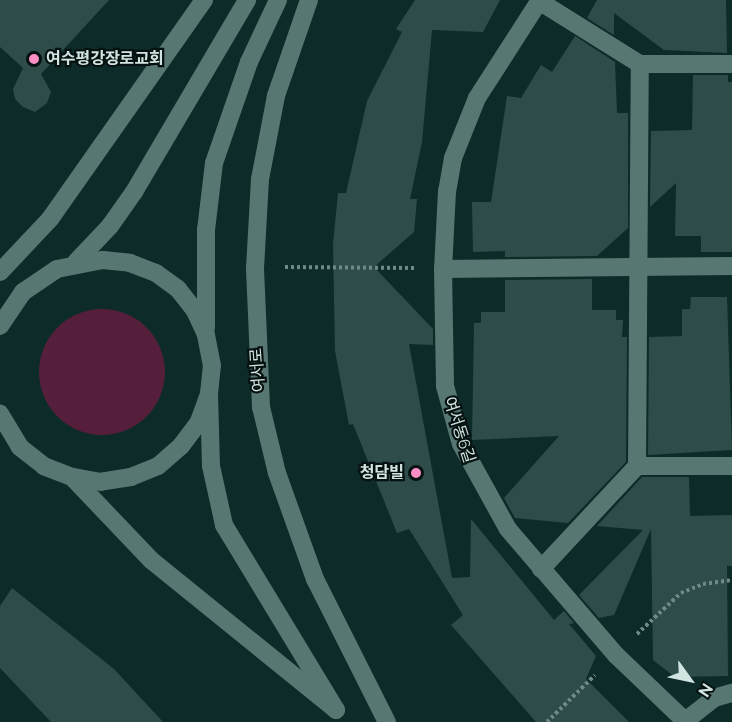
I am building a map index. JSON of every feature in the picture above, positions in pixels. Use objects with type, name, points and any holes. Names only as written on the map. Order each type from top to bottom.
[{"type":"street","points":[[23,292],[1,268],[50,219],[204,0]]},
{"type":"street","points":[[76,262],[110,226],[134,192],[247,0]]},
{"type":"street","points":[[278,0],[249,62],[214,163],[206,230],[206,335],[212,364],[209,394],[211,466],[224,525],[342,716]]},
{"type":"street","name":"여서로","points":[[309,0],[276,96],[260,179],[255,270],[261,406],[277,473],[315,579],[387,722]]},
{"type":"street","name":"여서동6길","points":[[640,64],[539,0],[466,118],[449,177],[443,269],[442,358],[449,404],[461,444],[490,502],[541,569],[615,655],[685,722]]},
{"type":"street","points":[[541,569],[637,466],[640,64],[732,64]]},
{"type":"street","points":[[0,326],[23,292],[39,279],[76,262],[103,260],[130,263],[156,273],[178,290],[195,311],[206,335]]},
{"type":"street","points":[[443,269],[732,266]]},
{"type":"street","points":[[0,414],[20,447],[44,466],[72,477],[101,482],[131,477],[158,465],[181,446],[199,422],[209,394]]},
{"type":"street","points":[[0,447],[20,447]]},
{"type":"street","points":[[637,466],[732,466]]},
{"type":"street","points":[[72,477],[167,573],[342,716]]},
{"type":"street","points":[[685,722],[714,698],[732,693]]},
{"type":"path","points":[[278,267],[443,269]]},
{"type":"path","points":[[547,722],[681,593],[703,584],[732,580]]},
{"type":"shaded area","points":[[102,309],[126,314],[147,327],[160,348],[165,372],[160,396],[147,417],[126,430],[102,435],[78,430],[57,417],[44,396],[39,372],[44,348],[57,327],[78,314]]},
{"type":"building","name":"여수평강장로교회","points":[[0,0],[109,0],[41,74],[51,92],[47,103],[35,112],[23,107],[15,99],[13,89],[23,68],[0,47]]},
{"type":"building","points":[[415,0],[500,0],[483,32],[432,30],[422,142],[410,199],[417,199],[414,232],[374,267],[433,329],[433,345],[409,344],[452,578],[470,577],[471,519],[554,620],[564,611],[574,623],[569,624],[596,656],[586,679],[629,722],[536,722],[451,625],[463,615],[409,529],[397,533],[353,424],[349,425],[335,351],[333,244],[338,193],[346,193],[367,101],[402,32],[396,29]]},
{"type":"building","points":[[597,0],[726,0],[727,53],[664,50],[614,13],[614,35],[587,18]]},
{"type":"building","points":[[575,36],[615,62],[617,113],[628,113],[628,228],[597,256],[505,257],[505,251],[473,252],[472,202],[491,202],[507,96],[521,98],[541,65],[552,72]]},
{"type":"building","points":[[693,75],[728,75],[728,82],[732,82],[732,252],[701,252],[701,236],[675,236],[676,183],[650,207],[651,131],[692,130]]},
{"type":"building","points":[[592,279],[592,310],[616,310],[616,320],[623,320],[622,337],[627,337],[626,462],[568,523],[515,518],[504,498],[559,436],[472,440],[474,323],[481,323],[481,312],[505,312],[505,280]]},
{"type":"building","points":[[691,297],[727,297],[732,450],[648,455],[649,337],[682,336],[682,309],[690,309]]},
{"type":"building","points":[[642,477],[689,477],[690,516],[732,515],[732,566],[727,566],[728,676],[675,677],[653,660],[651,529],[614,615],[599,618],[579,595],[643,530],[597,526]]},
{"type":"building","points":[[12,588],[114,669],[163,722],[51,722],[0,668],[0,606]]},
{"type":"place","name":"여수평강장로교회","points":[[34,59]]},
{"type":"place","name":"청담빌","points":[[416,473]]}]
